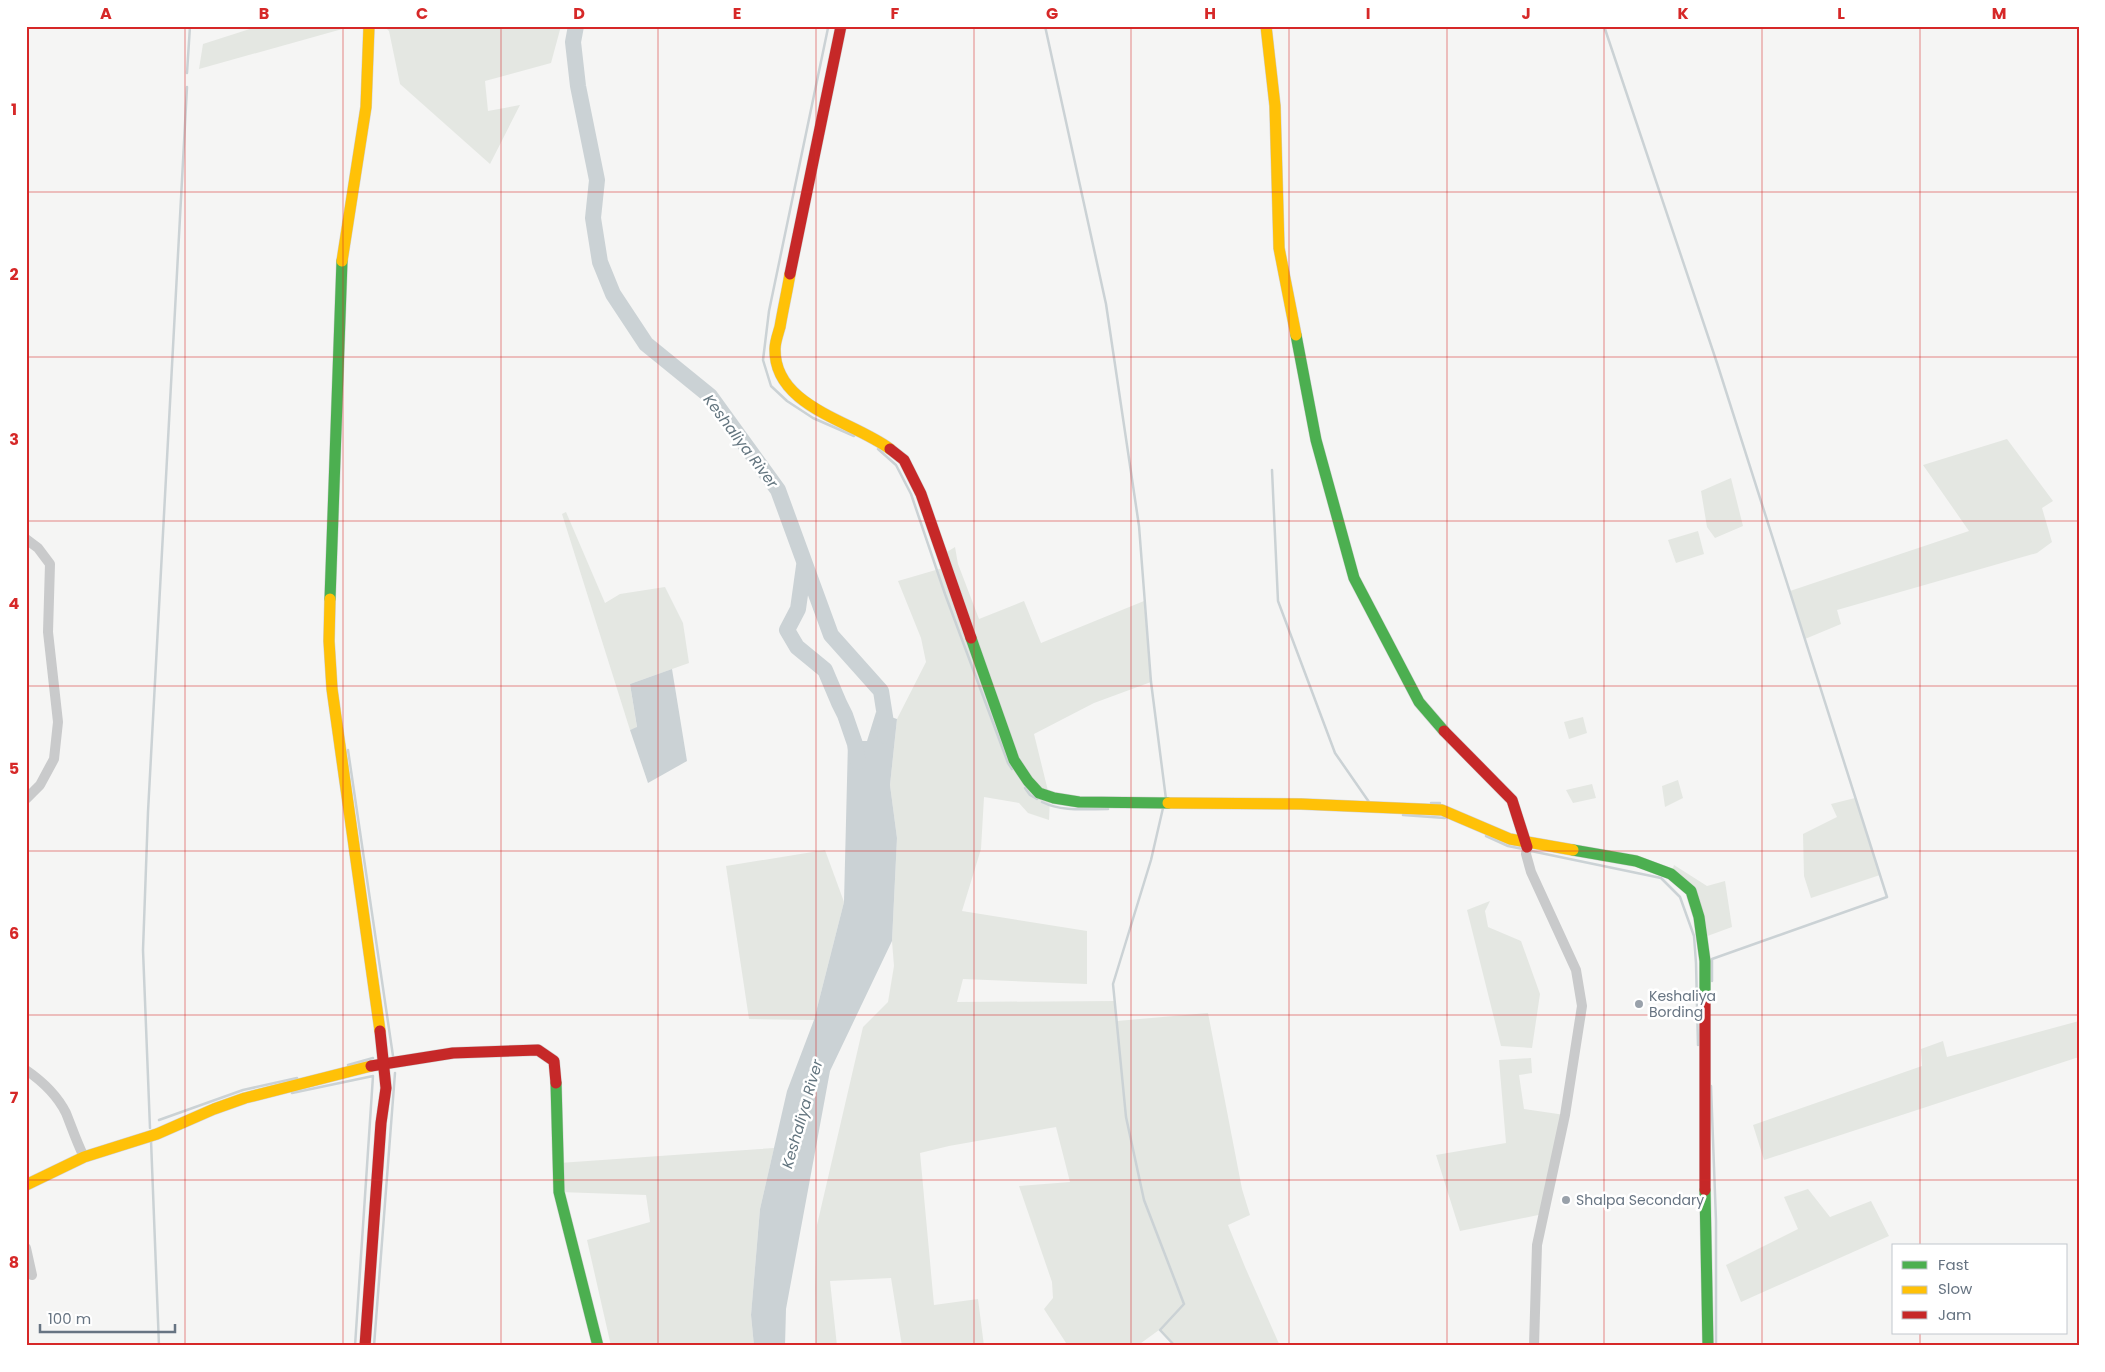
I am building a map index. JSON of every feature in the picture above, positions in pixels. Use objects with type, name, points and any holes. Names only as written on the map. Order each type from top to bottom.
[{"type":"street","points":[[365,1346],[381,1123],[386,1088],[385,1063],[332,689],[329,641],[341,270],[366,107],[369,26]]},
{"type":"street","points":[[841,26],[775,349],[777,366],[783,382],[816,410],[879,441],[904,460],[921,494],[1014,760],[1034,790],[1050,799],[1080,802],[1301,804],[1442,810],[1527,847],[1636,861],[1671,874],[1690,891],[1698,917],[1705,961],[1704,1139],[1708,1346]]},
{"type":"street","points":[[1266,26],[1275,106],[1279,248],[1316,440],[1354,578],[1419,702],[1454,743],[1512,800],[1527,847],[1531,872],[1576,970],[1582,1006],[1565,1115],[1537,1245],[1534,1346]]},
{"type":"street","points":[[26,539],[38,548],[50,564],[48,632],[58,722],[54,759],[40,785],[26,799]]},
{"type":"street","points":[[26,1185],[84,1157],[157,1134],[214,1109],[245,1098],[385,1063],[453,1053],[538,1050],[554,1061],[558,1116],[559,1192],[598,1346]]},
{"type":"street","points":[[26,1070],[43,1082],[58,1100],[66,1113],[75,1140],[84,1157]]},
{"type":"street","points":[[26,1248],[32,1275]]},
{"type":"shaded area","points":[[259,26],[353,26],[199,69],[203,44]]},
{"type":"shaded area","points":[[384,26],[561,26],[551,63],[485,81],[488,111],[520,105],[490,164],[400,84],[389,31]]},
{"type":"shaded area","points":[[2007,439],[2053,501],[2042,508],[2052,542],[2037,553],[1837,610],[1841,624],[1805,639],[1790,591],[1969,531],[1923,465]]},
{"type":"shaded area","points":[[1731,478],[1743,526],[1715,538],[1707,527],[1701,491]]},
{"type":"shaded area","points":[[566,512],[605,603],[620,594],[665,587],[683,623],[689,663],[630,684],[637,728],[630,730],[562,514]]},
{"type":"shaded area","points":[[1698,531],[1704,554],[1676,563],[1668,540]]},
{"type":"shaded area","points":[[955,547],[958,564],[979,619],[1024,601],[1041,643],[1144,601],[1151,682],[1094,703],[1034,734],[1050,799],[1049,820],[1028,813],[1019,803],[984,797],[981,849],[962,911],[1087,931],[1087,984],[963,979],[957,1002],[1115,1001],[1117,1021],[1208,1013],[1242,1189],[1250,1215],[1228,1225],[1280,1346],[1175,1346],[1159,1330],[1137,1346],[1068,1346],[1044,1309],[1053,1298],[1052,1282],[1019,1186],[1070,1182],[1056,1127],[920,1153],[934,1305],[978,1299],[984,1346],[902,1346],[891,1278],[830,1281],[837,1346],[816,1346],[817,1225],[863,1027],[888,1002],[894,966],[892,941],[897,838],[890,785],[897,719],[926,662],[921,638],[898,581],[946,567],[942,555]]},
{"type":"shaded area","points":[[1583,717],[1587,733],[1569,739],[1564,722]]},
{"type":"shaded area","points":[[1678,780],[1683,798],[1665,807],[1662,786]]},
{"type":"shaded area","points":[[1592,784],[1596,798],[1573,803],[1566,790]]},
{"type":"shaded area","points":[[1855,798],[1880,875],[1811,898],[1804,876],[1803,834],[1837,817],[1831,804]]},
{"type":"shaded area","points":[[825,850],[844,902],[814,1020],[749,1019],[726,866]]},
{"type":"shaded area","points":[[1674,865],[1707,886],[1725,881],[1732,927],[1702,938],[1691,891],[1671,874]]},
{"type":"shaded area","points":[[1490,901],[1485,911],[1488,927],[1521,941],[1540,994],[1532,1048],[1501,1046],[1467,910]]},
{"type":"shaded area","points":[[2079,1021],[2079,1057],[1764,1160],[1753,1125],[1922,1066],[1921,1049],[1943,1041],[1947,1057]]},
{"type":"shaded area","points":[[1531,1058],[1532,1073],[1519,1075],[1524,1109],[1565,1115],[1543,1214],[1460,1231],[1436,1155],[1506,1143],[1499,1060]]},
{"type":"shaded area","points":[[774,1148],[760,1209],[751,1315],[754,1346],[611,1346],[587,1240],[650,1222],[646,1195],[559,1192],[559,1163]]},
{"type":"shaded area","points":[[1808,1189],[1830,1217],[1871,1201],[1889,1236],[1741,1302],[1726,1265],[1798,1229],[1784,1197]]},
{"type":"water","points":[[672,669],[687,761],[648,783],[630,730],[637,727],[630,684]]},
{"type":"water","points":[[876,712],[897,719],[890,785],[897,838],[892,941],[830,1071],[786,1309],[785,1346],[754,1346],[751,1315],[760,1209],[787,1091],[814,1020],[844,902],[848,741],[867,741]]},
{"type":"waterway","points":[[187,73],[190,26]]},
{"type":"waterway","name":"Keshaliya River","points":[[576,26],[573,42],[578,86],[597,180],[593,218],[600,262],[613,294],[646,344],[710,396],[778,490],[831,635],[881,691],[887,729],[885,736]]},
{"type":"waterway","points":[[1045,26],[1106,304],[1139,526],[1151,682],[1166,799]]},
{"type":"waterway","points":[[1604,26],[1717,363],[1887,897],[1712,959],[1712,981]]},
{"type":"waterway","points":[[828,28],[769,311],[763,360],[771,386],[787,401],[813,418],[854,436]]},
{"type":"waterway","points":[[150,1128],[143,950],[148,812],[187,87]]},
{"type":"waterway","points":[[878,449],[896,465],[911,494],[945,594],[1008,763],[1012,769]]},
{"type":"waterway","points":[[1272,470],[1278,601],[1335,753],[1369,802]]},
{"type":"waterway","name":"Keshaliya River","points":[[804,566],[798,609],[787,630],[797,647],[825,670],[845,715],[855,744],[858,762]]},
{"type":"waterway","points":[[348,750],[393,1056]]},
{"type":"waterway","points":[[1025,788],[1030,795],[1037,799]]},
{"type":"waterway","points":[[1042,802],[1066,809],[1108,809]]},
{"type":"waterway","points":[[1431,803],[1440,803]]},
{"type":"waterway","points":[[1163,808],[1151,860],[1113,984],[1126,1117],[1144,1200],[1184,1304],[1160,1330],[1175,1346]]},
{"type":"waterway","points":[[1403,815],[1445,818]]},
{"type":"waterway","points":[[1486,836],[1508,846],[1523,849]]},
{"type":"waterway","points":[[1531,851],[1661,878],[1680,897],[1694,936],[1698,1045]]},
{"type":"waterway","points":[[348,1065],[373,1058]]},
{"type":"waterway","points":[[374,1346],[395,1073]]},
{"type":"waterway","points":[[292,1093],[373,1076],[355,1346]]},
{"type":"waterway","points":[[159,1120],[243,1090],[297,1078]]},
{"type":"waterway","points":[[1711,1086],[1716,1221],[1716,1346]]},
{"type":"waterway","points":[[151,1140],[159,1346]]},
{"type":"traffic: fast","points":[[330,599],[342,261]]},
{"type":"traffic: fast","points":[[1296,335],[1316,440],[1354,578],[1419,702],[1444,731]]},
{"type":"traffic: fast","points":[[971,638],[1014,760],[1028,781],[1039,793],[1054,798],[1079,802],[1168,803]]},
{"type":"traffic: fast","points":[[1573,850],[1636,861],[1671,874],[1691,891],[1699,917],[1705,961],[1705,1002]]},
{"type":"traffic: fast","points":[[556,1083],[559,1192],[598,1346]]},
{"type":"traffic: fast","points":[[1705,1190],[1708,1346]]},
{"type":"traffic: slow","points":[[342,261],[366,107],[369,26]]},
{"type":"traffic: slow","points":[[1266,26],[1275,106],[1279,248],[1296,335]]},
{"type":"traffic: slow","points":[[790,274],[775,349],[778,369],[787,385],[801,399],[818,410],[890,449]]},
{"type":"traffic: slow","points":[[330,599],[329,641],[332,689],[380,1031]]},
{"type":"traffic: slow","points":[[1168,803],[1301,804],[1442,810],[1510,839],[1573,850]]},
{"type":"traffic: slow","points":[[26,1185],[84,1157],[157,1134],[214,1109],[245,1098],[371,1066]]},
{"type":"traffic: jam","points":[[790,274],[841,26]]},
{"type":"traffic: jam","points":[[890,449],[904,460],[921,494],[971,638]]},
{"type":"traffic: jam","points":[[1444,731],[1512,800],[1527,847]]},
{"type":"traffic: jam","points":[[1705,1002],[1705,1190]]},
{"type":"traffic: jam","points":[[365,1346],[381,1123],[386,1088],[380,1031]]},
{"type":"traffic: jam","points":[[371,1066],[453,1053],[538,1050],[554,1061],[556,1083]]},
{"type":"place","name":"Keshaliya Bording","points":[[1639,1004]]},
{"type":"place","name":"Shalpa Secondary","points":[[1566,1200]]}]
